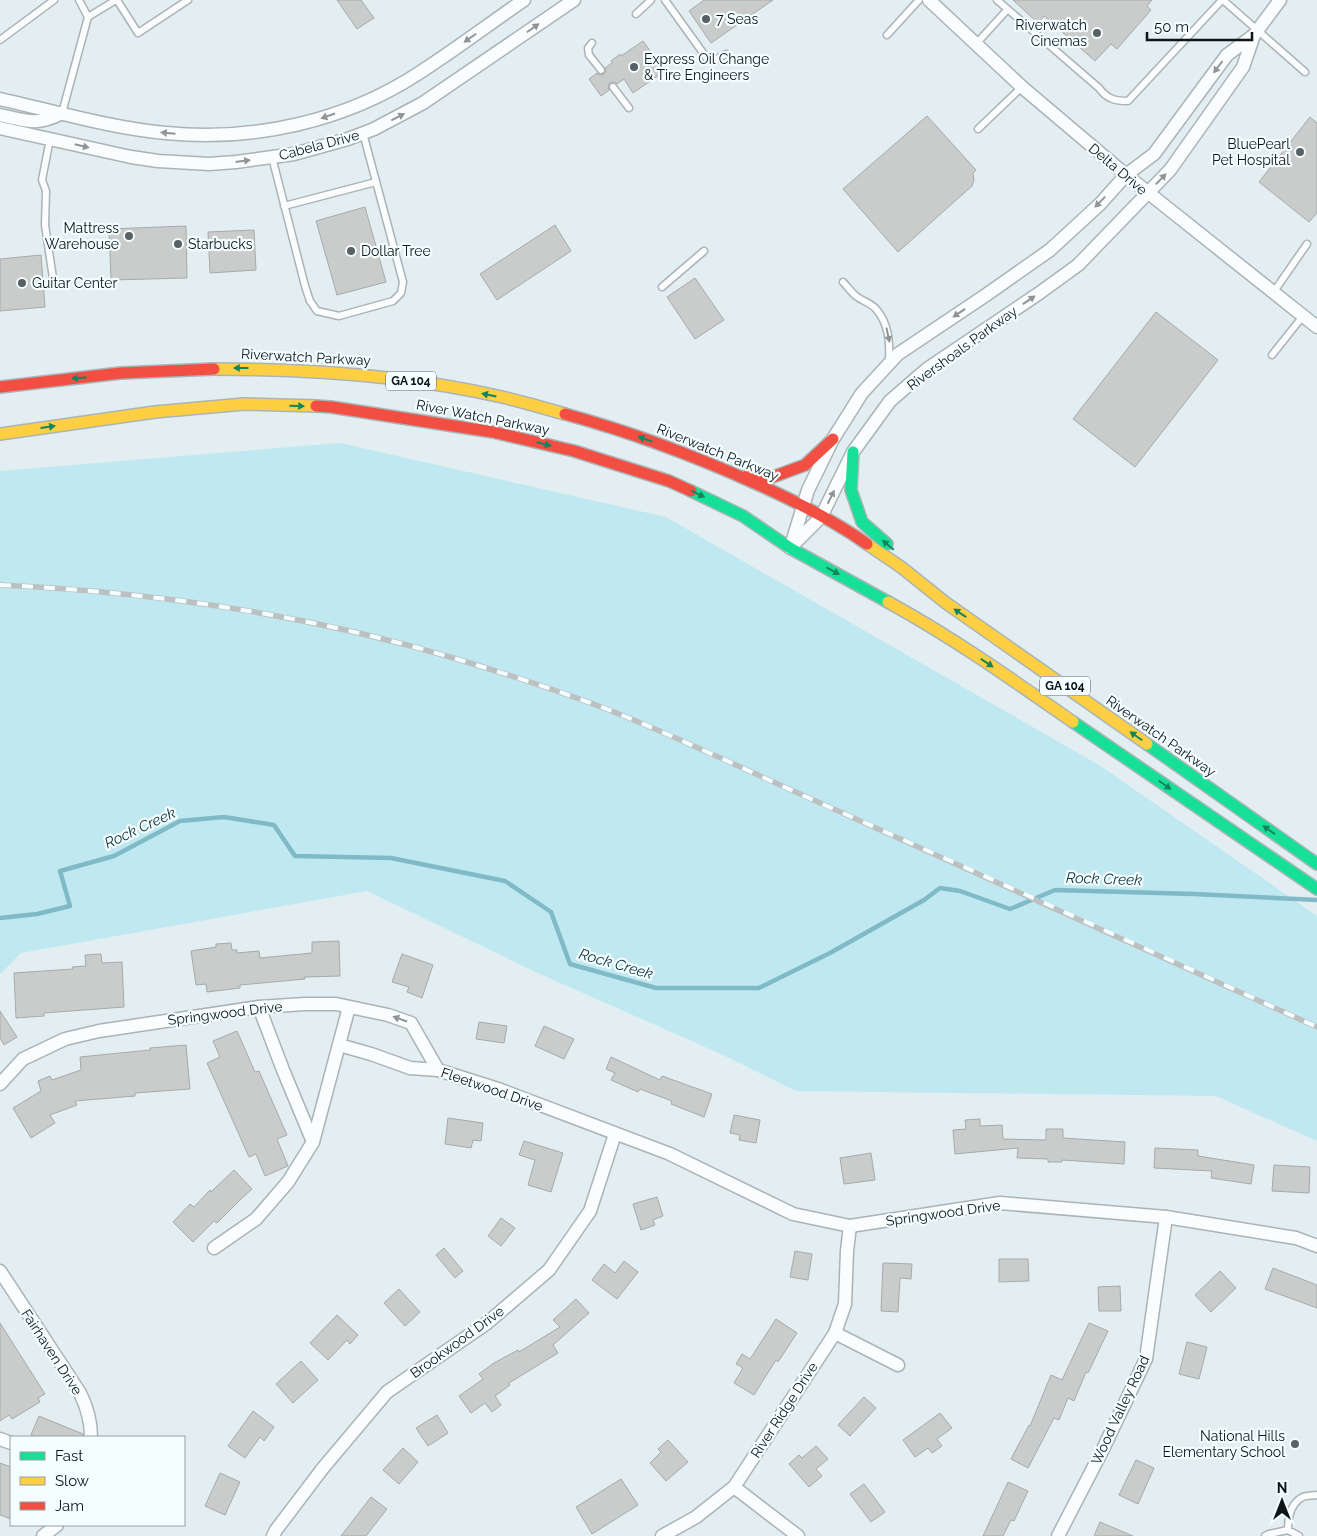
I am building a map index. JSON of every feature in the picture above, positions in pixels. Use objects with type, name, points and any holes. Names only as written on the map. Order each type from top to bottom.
[{"type":"main road","name":"Riverwatch Parkway","points":[[0,387],[121,373],[199,369],[301,370],[376,376],[436,385],[528,403],[618,429],[674,449],[720,467],[803,505],[860,539],[901,567],[946,603],[1313,861]]},
{"type":"main road","name":"River Watch Parkway","points":[[0,434],[156,412],[244,404],[331,407],[494,432],[565,449],[669,481],[744,516],[790,548]]},
{"type":"main road","points":[[720,467],[770,478],[805,464],[833,439]]},
{"type":"main road","points":[[853,452],[851,490],[862,522],[891,548],[936,580]]},
{"type":"main road","name":"GA 104","points":[[790,548],[916,617],[998,670],[1317,889]]},
{"type":"main road","points":[[973,608],[1020,654]]},
{"type":"street","name":"Cabela Drive","points":[[0,99],[138,130],[193,135],[246,133],[298,124],[348,109],[398,86],[524,0]]},
{"type":"street","name":"Cabela Drive","points":[[0,128],[131,157],[158,161],[209,164],[272,158],[312,150],[348,140],[423,103],[574,0]]},
{"type":"street","name":"Delta Drive","points":[[929,0],[1022,87],[1147,193],[1317,327]]},
{"type":"street","name":"Rivershoals Parkway","points":[[790,548],[808,490],[833,439],[862,393],[898,354],[986,296],[1050,250],[1100,204],[1126,175],[1154,154],[1227,55],[1256,32],[1280,0]]},
{"type":"street","name":"Rivershoals Parkway","points":[[790,548],[821,517],[853,452],[890,401],[927,369],[1078,265],[1170,170],[1243,66],[1256,32]]},
{"type":"street","points":[[0,115],[31,122],[41,122],[62,113]]},
{"type":"street","name":"Springwood Drive","points":[[0,1084],[23,1059],[64,1039],[99,1031],[259,1007],[305,1004],[336,1004],[388,1015],[411,1023],[438,1070]]},
{"type":"street","points":[[259,1007],[313,1142]]},
{"type":"street","points":[[214,1248],[256,1219],[288,1182],[313,1142],[349,1007]]},
{"type":"street","name":"Fleetwood Drive","points":[[339,1045],[410,1068],[438,1070],[501,1090],[616,1134]]},
{"type":"street","name":"Springwood Drive","points":[[616,1134],[670,1154],[794,1214],[850,1226],[1000,1203],[1166,1216],[1296,1238],[1317,1246]]},
{"type":"street","name":"Brookwood Drive","points":[[273,1536],[323,1468],[387,1392],[487,1323],[549,1270],[590,1212],[616,1134]]},
{"type":"street","name":"Wood Valley Road","points":[[1058,1536],[1146,1359],[1166,1216]]},
{"type":"street","name":"River Ridge Drive","points":[[662,1536],[696,1517],[734,1486],[835,1332],[845,1304],[850,1226]]},
{"type":"street","name":"Fairhaven Drive","points":[[0,1271],[80,1393],[90,1420],[91,1436]]},
{"type":"street","points":[[835,1332],[898,1365]]},
{"type":"street","points":[[734,1486],[798,1536]]},
{"type":"street","points":[[43,1536],[56,1526]]},
{"type":"lane","points":[[0,40],[54,0]]},
{"type":"lane","points":[[62,113],[88,17],[79,0]]},
{"type":"lane","points":[[88,17],[116,0],[138,33],[188,0]]},
{"type":"lane","points":[[636,14],[651,0]]},
{"type":"lane","points":[[665,0],[706,57],[717,59],[726,54]]},
{"type":"lane","points":[[887,35],[919,0]]},
{"type":"lane","points":[[997,0],[1099,88],[1105,96],[1116,101],[1128,102],[1222,0],[1256,32],[1305,72]]},
{"type":"lane","points":[[976,44],[1007,10]]},
{"type":"lane","points":[[592,43],[588,48],[589,55],[601,70]]},
{"type":"lane","points":[[613,87],[629,108]]},
{"type":"lane","points":[[978,129],[1022,87]]},
{"type":"lane","points":[[272,158],[310,301],[317,310],[339,316],[393,301],[401,293],[403,282],[363,133]]},
{"type":"lane","points":[[50,139],[42,180],[46,191],[45,225],[53,278]]},
{"type":"lane","points":[[284,206],[376,182]]},
{"type":"lane","points":[[1274,293],[1307,244]]},
{"type":"lane","points":[[662,287],[704,251]]},
{"type":"lane","points":[[843,282],[855,295],[875,308],[885,323],[890,348],[888,364]]},
{"type":"lane","points":[[1272,355],[1303,316]]},
{"type":"lane","points":[[1288,1530],[1288,1520],[1292,1507],[1302,1497],[1317,1495]]},
{"type":"lane","points":[[1265,1536],[1288,1530],[1299,1536]]},
{"type":"shaded area","points":[[340,443],[666,517],[1099,765],[1317,916],[1317,1141],[1216,1096],[796,1091],[721,1054],[540,974],[367,891],[21,953],[0,974],[0,471]]},
{"type":"building","points":[[337,0],[361,0],[374,18],[357,29]]},
{"type":"building","points":[[704,0],[773,0],[711,43],[689,11]]},
{"type":"building","name":"Riverwatch Cinemas","points":[[1013,0],[1152,0],[1147,6],[1151,10],[1117,49],[1111,44],[1095,61],[1044,16],[1038,23]]},
{"type":"building","name":"Express Oil Change & Tire Engineers","points":[[643,41],[665,71],[633,93],[624,79],[617,84],[614,82],[610,83],[608,86],[609,90],[601,96],[589,79],[597,73],[600,75],[604,74],[605,68],[612,63],[611,61]]},
{"type":"building","points":[[927,116],[976,170],[973,173],[974,180],[972,186],[898,252],[843,189]]},
{"type":"building","name":"BluePearl Pet Hospital","points":[[1310,117],[1317,123],[1317,213],[1309,222],[1259,182]]},
{"type":"building","name":"Dollar Tree","points":[[365,207],[386,282],[337,295],[316,221]]},
{"type":"building","points":[[555,225],[571,251],[497,300],[480,274]]},
{"type":"building","points":[[186,226],[187,278],[111,280],[109,229]]},
{"type":"building","points":[[254,230],[256,270],[210,273],[208,232]]},
{"type":"building","name":"Guitar Center","points":[[41,255],[45,307],[0,311],[0,259]]},
{"type":"building","points":[[695,278],[724,320],[695,339],[667,297]]},
{"type":"building","points":[[1156,312],[1218,360],[1135,467],[1073,419]]},
{"type":"building","points":[[339,941],[340,976],[304,977],[305,979],[240,985],[240,988],[207,992],[206,984],[196,985],[191,951],[216,947],[216,944],[231,943],[232,950],[237,950],[237,953],[259,951],[260,958],[312,953],[312,942]]},
{"type":"building","points":[[101,954],[102,963],[122,962],[124,1007],[44,1013],[44,1016],[16,1018],[14,973],[73,969],[72,967],[86,966],[85,955]]},
{"type":"building","points":[[402,954],[433,965],[422,998],[407,992],[409,987],[392,982]]},
{"type":"building","points":[[0,1011],[17,1037],[4,1045],[0,1038]]},
{"type":"building","points":[[479,1022],[507,1026],[504,1043],[476,1039]]},
{"type":"building","points":[[544,1026],[574,1039],[564,1059],[535,1046]]},
{"type":"building","points":[[237,1031],[255,1072],[259,1071],[287,1135],[277,1139],[288,1166],[265,1176],[256,1154],[249,1157],[207,1063],[220,1057],[213,1041]]},
{"type":"building","points":[[186,1045],[190,1089],[135,1093],[135,1096],[75,1101],[77,1105],[50,1115],[55,1123],[31,1138],[13,1108],[41,1091],[38,1081],[50,1076],[52,1080],[81,1070],[80,1057]]},
{"type":"building","points":[[611,1057],[660,1080],[662,1076],[712,1094],[704,1117],[671,1104],[672,1101],[640,1089],[638,1092],[611,1080],[615,1073],[606,1069]]},
{"type":"building","points":[[734,1115],[760,1120],[756,1143],[739,1140],[740,1135],[730,1133]]},
{"type":"building","points":[[448,1118],[483,1123],[481,1141],[473,1140],[471,1148],[445,1144]]},
{"type":"building","points":[[980,1119],[980,1126],[1002,1125],[1003,1139],[1046,1140],[1046,1129],[1063,1129],[1063,1138],[1125,1142],[1124,1164],[1062,1160],[1062,1162],[1048,1162],[1048,1159],[1017,1158],[1018,1148],[955,1154],[953,1130],[966,1129],[965,1120]]},
{"type":"building","points":[[524,1141],[563,1153],[551,1192],[528,1185],[535,1160],[519,1155]]},
{"type":"building","points":[[1155,1148],[1198,1150],[1198,1156],[1254,1165],[1251,1184],[1211,1178],[1212,1171],[1154,1168]]},
{"type":"building","points":[[871,1153],[875,1180],[844,1184],[840,1158]]},
{"type":"building","points":[[1274,1165],[1310,1167],[1309,1193],[1272,1191]]},
{"type":"building","points":[[234,1170],[252,1189],[217,1223],[214,1221],[193,1242],[173,1222],[190,1204],[194,1207],[210,1190],[211,1192]]},
{"type":"building","points":[[657,1197],[663,1216],[653,1220],[655,1225],[641,1230],[633,1204]]},
{"type":"building","points":[[501,1218],[515,1228],[501,1246],[488,1236]]},
{"type":"building","points":[[444,1248],[463,1271],[455,1278],[436,1255]]},
{"type":"building","points":[[795,1251],[812,1254],[808,1280],[790,1277]]},
{"type":"building","points":[[999,1259],[1028,1259],[1029,1281],[999,1282]]},
{"type":"building","points":[[624,1261],[638,1272],[617,1299],[592,1280],[604,1264],[615,1273]]},
{"type":"building","points":[[883,1263],[912,1264],[911,1279],[900,1278],[898,1312],[881,1311]]},
{"type":"building","points":[[1273,1268],[1317,1285],[1317,1308],[1265,1289]]},
{"type":"building","points":[[1220,1271],[1236,1288],[1211,1312],[1195,1295]]},
{"type":"building","points":[[1120,1286],[1121,1311],[1099,1311],[1098,1287]]},
{"type":"building","points":[[399,1289],[420,1312],[405,1326],[384,1303]]},
{"type":"building","points":[[576,1299],[589,1313],[553,1345],[558,1353],[509,1383],[510,1385],[495,1396],[501,1405],[492,1412],[485,1403],[471,1413],[459,1396],[483,1379],[479,1374],[494,1363],[518,1350],[519,1352],[560,1327],[553,1320]]},
{"type":"building","points":[[337,1315],[358,1335],[350,1344],[347,1340],[328,1360],[310,1343]]},
{"type":"building","points":[[776,1319],[797,1333],[778,1362],[776,1360],[754,1395],[734,1383],[743,1368],[736,1364],[742,1354],[750,1359]]},
{"type":"building","points":[[0,1323],[45,1394],[38,1398],[40,1402],[12,1419],[9,1415],[0,1421]]},
{"type":"building","points":[[1089,1323],[1108,1331],[1088,1373],[1086,1372],[1074,1401],[1068,1398],[1059,1420],[1054,1418],[1028,1468],[1011,1459],[1030,1426],[1051,1375],[1062,1380]]},
{"type":"building","points":[[1187,1342],[1207,1347],[1199,1379],[1179,1374]]},
{"type":"building","points":[[301,1361],[318,1380],[293,1403],[276,1384]]},
{"type":"building","points":[[864,1397],[876,1408],[850,1436],[838,1425]]},
{"type":"building","points":[[253,1411],[274,1427],[264,1441],[260,1437],[245,1458],[228,1446]]},
{"type":"building","points":[[940,1413],[952,1428],[937,1439],[942,1446],[932,1453],[928,1448],[915,1457],[903,1440]]},
{"type":"building","points":[[437,1415],[448,1433],[428,1446],[416,1428]]},
{"type":"building","points":[[39,1416],[83,1434],[83,1436],[34,1436],[31,1435]]},
{"type":"building","points":[[668,1440],[688,1462],[666,1481],[650,1463],[661,1452],[658,1449]]},
{"type":"building","points":[[816,1446],[828,1459],[816,1469],[822,1476],[809,1487],[789,1464],[799,1455],[802,1458]]},
{"type":"building","points":[[403,1448],[418,1462],[399,1484],[383,1470]]},
{"type":"building","points":[[1136,1460],[1154,1468],[1138,1504],[1119,1495]]},
{"type":"building","points":[[0,1463],[10,1467],[10,1519],[0,1515]]},
{"type":"building","points":[[220,1473],[240,1482],[225,1515],[205,1506]]},
{"type":"building","points":[[621,1479],[638,1505],[592,1534],[576,1507]]},
{"type":"building","points":[[1008,1482],[1028,1491],[1014,1521],[1011,1520],[1003,1536],[983,1536]]},
{"type":"building","points":[[864,1484],[885,1512],[871,1522],[850,1494]]},
{"type":"building","points":[[371,1497],[387,1509],[366,1536],[341,1536]]},
{"type":"building","points":[[1100,1522],[1133,1536],[1094,1536]]},
{"type":"waterway","name":"Rock Creek","points":[[0,918],[37,914],[70,906],[60,871],[114,856],[180,821],[224,817],[274,825],[295,856],[391,858],[505,881],[551,912],[570,964],[656,988],[759,988],[830,953],[924,900],[940,888],[960,891],[1010,909],[1055,890],[1317,900]]},
{"type":"railway","points":[[0,585],[116,593],[231,608],[288,618],[401,643],[541,686],[604,708],[677,739],[1317,1027]]},
{"type":"traffic: fast","points":[[853,452],[851,490],[862,522],[887,544]]},
{"type":"traffic: fast","points":[[691,491],[743,516],[790,548],[888,602]]},
{"type":"traffic: fast","points":[[1073,722],[1317,889]]},
{"type":"traffic: fast","points":[[1147,744],[1317,864]]},
{"type":"traffic: slow","points":[[214,369],[286,370],[395,378],[467,389],[565,414]]},
{"type":"traffic: slow","points":[[0,434],[155,412],[244,404],[316,406]]},
{"type":"traffic: slow","points":[[867,544],[901,567],[946,603],[1147,744]]},
{"type":"traffic: slow","points":[[888,602],[959,644],[1073,722]]},
{"type":"traffic: jam","points":[[0,387],[121,373],[214,369]]},
{"type":"traffic: jam","points":[[316,406],[493,432],[574,451],[669,481],[691,491]]},
{"type":"traffic: jam","points":[[565,414],[686,454],[734,474],[814,511],[867,544]]},
{"type":"traffic: jam","points":[[749,474],[770,478],[805,465],[833,439]]},
{"type":"place","name":"7 Seas","points":[[706,19]]},
{"type":"place","name":"Riverwatch Cinemas","points":[[1097,33]]},
{"type":"place","name":"Express Oil Change & Tire Engineers","points":[[634,67]]},
{"type":"place","name":"BluePearl Pet Hospital","points":[[1300,152]]},
{"type":"place","name":"Mattress Warehouse","points":[[129,236]]},
{"type":"place","name":"Starbucks","points":[[178,244]]},
{"type":"place","name":"Dollar Tree","points":[[351,251]]},
{"type":"place","name":"Guitar Center","points":[[22,283]]},
{"type":"place","name":"National Hills Elementary School","points":[[1295,1444]]}]
